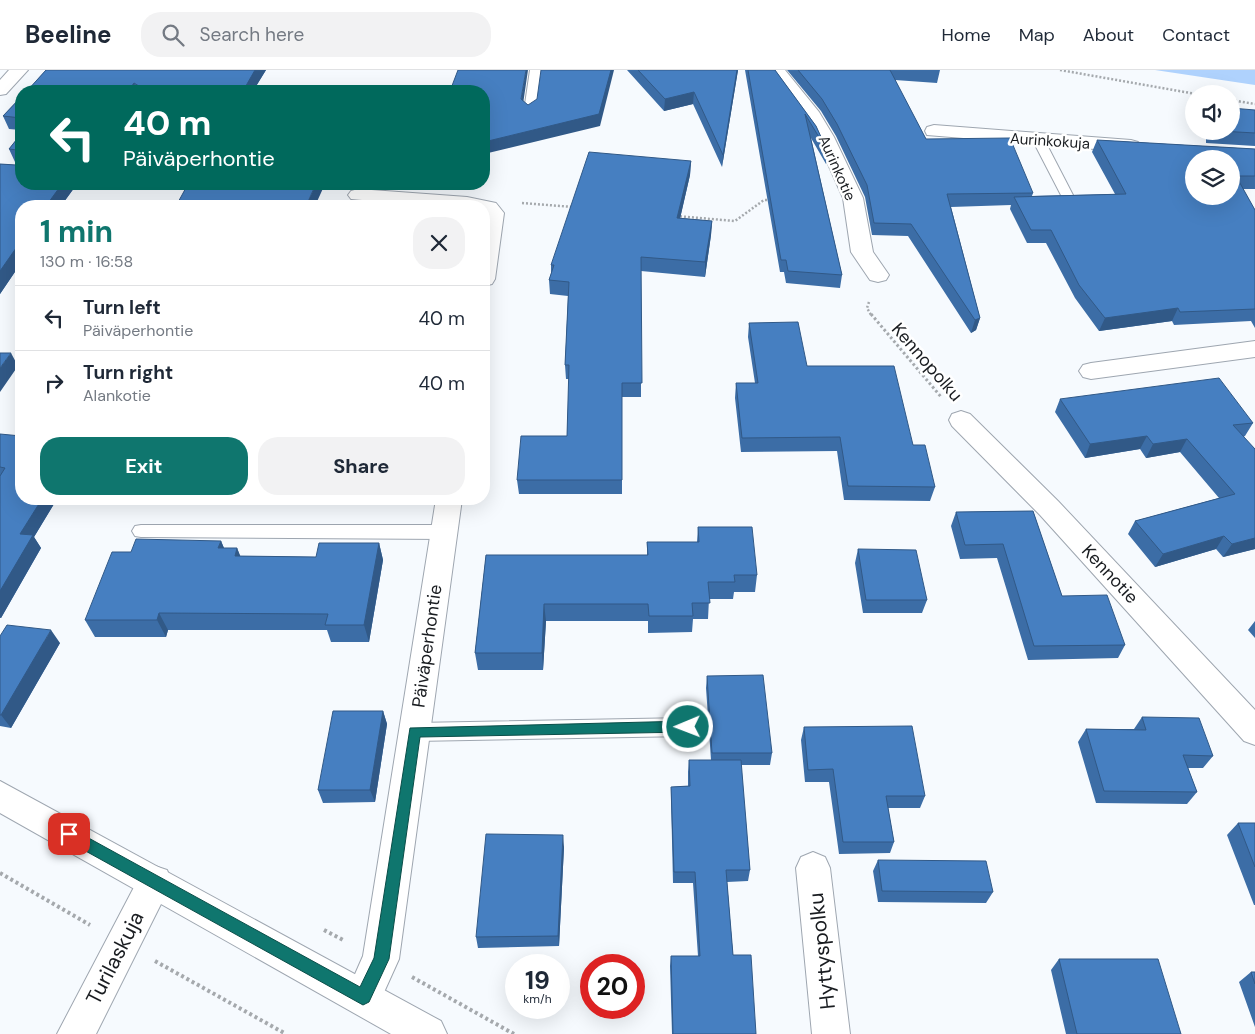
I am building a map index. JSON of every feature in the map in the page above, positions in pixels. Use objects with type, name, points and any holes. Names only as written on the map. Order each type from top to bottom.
[{"type":"street","points":[[0,90],[19,70]]},
{"type":"street","name":"Aurinkotie","points":[[776,70],[812,116],[825,138],[853,198],[862,252],[878,275]]},
{"type":"street","name":"Aurinkokuja","points":[[934,131],[1039,141],[1147,147]]},
{"type":"street","points":[[358,195],[427,200]]},
{"type":"street","points":[[490,207],[494,213],[490,239]]},
{"type":"street","points":[[1091,372],[1255,349]]},
{"type":"street","name":"Kennotie","points":[[961,420],[1049,508],[1255,731]]},
{"type":"street","name":"Päiväperhontie","points":[[363,997],[381,959],[448,505]]},
{"type":"street","points":[[0,796],[428,1034]]},
{"type":"street","name":"Hyttyspolku","points":[[813,868],[831,1034]]},
{"type":"street","name":"Turilaskuja","points":[[76,1034],[155,882]]},
{"type":"lane","points":[[530,111],[536,70]]},
{"type":"lane","points":[[1039,141],[1068,199]]},
{"type":"lane","points":[[141,531],[444,532]]},
{"type":"lane","points":[[415,732],[688,727]]},
{"type":"path","points":[[1060,70],[1185,92]]},
{"type":"path","points":[[1240,102],[1255,104]]},
{"type":"path","points":[[667,215],[735,221],[764,200],[772,200]]},
{"type":"path","points":[[490,207],[512,202],[580,208]]},
{"type":"path","name":"Kennopolku","points":[[874,320],[961,420]]},
{"type":"path","points":[[459,1003],[514,1034]]},
{"type":"shaded area","points":[[1155,70],[1255,70],[1255,85]]},
{"type":"building","points":[[46,70],[255,70],[246,85],[137,85],[134,83],[132,85],[32,85]]},
{"type":"building","points":[[458,70],[526,70],[521,99],[528,105],[537,99],[541,70],[611,70],[599,114],[490,141],[490,85],[452,85]]},
{"type":"building","points":[[638,70],[737,70],[723,155],[694,92],[665,99]]},
{"type":"building","points":[[748,70],[775,70],[816,126],[828,152],[805,114],[842,275],[788,271],[786,260],[781,260]]},
{"type":"building","points":[[798,70],[890,70],[926,139],[1010,138],[1033,193],[947,194],[980,318],[975,320],[911,224],[874,223],[867,185],[837,124],[822,99]]},
{"type":"building","points":[[15,103],[15,117],[3,116]]},
{"type":"building","points":[[1240,109],[1255,110],[1255,133],[1240,132]]},
{"type":"building","points":[[1097,140],[1255,149],[1255,176],[1240,176],[1240,150],[1185,150],[1185,205],[1240,205],[1240,183],[1255,210],[1255,309],[1180,312],[1178,308],[1105,318],[1079,285],[1051,230],[1031,230],[1014,197],[1126,194]]},
{"type":"building","points":[[15,142],[15,150],[9,149]]},
{"type":"building","points":[[589,152],[691,161],[677,218],[712,221],[705,262],[641,257],[642,383],[622,383],[622,480],[517,480],[521,436],[567,436],[569,365],[565,365],[569,282],[549,280],[554,265],[551,265]]},
{"type":"building","points":[[0,164],[15,165],[15,190],[58,190],[50,200],[15,200],[15,250],[0,271]]},
{"type":"building","points":[[185,190],[313,190],[309,200],[179,200]]},
{"type":"building","points":[[798,322],[807,366],[894,366],[913,445],[925,445],[935,487],[848,486],[840,437],[742,438],[736,383],[758,383],[749,323]]},
{"type":"building","points":[[0,353],[11,353],[0,368]]},
{"type":"building","points":[[1219,378],[1253,423],[1233,425],[1255,449],[1255,538],[1232,544],[1224,536],[1163,554],[1135,521],[1235,494],[1187,439],[1153,444],[1147,436],[1090,444],[1060,399]]},
{"type":"building","points":[[0,434],[15,435],[15,505],[38,505],[20,534],[33,535],[0,591],[0,476],[5,468],[0,467]]},
{"type":"building","points":[[1033,511],[1062,596],[1107,595],[1125,645],[1034,646],[1003,544],[965,545],[956,512]]},
{"type":"building","points":[[698,527],[752,527],[757,575],[734,575],[735,582],[708,582],[710,603],[692,603],[693,616],[649,616],[648,604],[544,604],[542,653],[475,653],[486,555],[648,555],[647,542],[699,542]]},
{"type":"building","points":[[136,539],[221,541],[218,548],[237,548],[235,556],[316,557],[319,543],[379,543],[364,625],[325,625],[328,614],[159,613],[157,620],[85,620],[112,552],[131,552]]},
{"type":"building","points":[[858,549],[916,550],[927,600],[866,600]]},
{"type":"building","points":[[7,625],[51,630],[0,715],[0,636]]},
{"type":"building","points":[[763,675],[772,753],[712,753],[707,676]]},
{"type":"building","points":[[333,711],[383,711],[370,790],[318,790]]},
{"type":"building","points":[[1142,717],[1199,718],[1213,756],[1183,755],[1197,792],[1104,791],[1086,729],[1146,730]]},
{"type":"building","points":[[912,726],[925,796],[886,796],[894,842],[843,842],[833,769],[808,770],[804,727]]},
{"type":"building","points":[[689,760],[741,760],[750,870],[726,870],[733,955],[751,955],[756,1034],[673,1034],[671,956],[700,956],[695,872],[674,872],[671,787],[690,786]]},
{"type":"building","points":[[1238,823],[1255,823],[1255,867]]},
{"type":"building","points":[[486,834],[563,835],[558,936],[476,937]]},
{"type":"building","points":[[878,860],[986,861],[993,892],[882,891]]},
{"type":"building","points":[[1059,959],[1158,959],[1181,1034],[1077,1034]]},
{"type":"building","points":[[1251,972],[1255,972],[1255,984]]},
{"type":"route","points":[[69,834],[363,997],[381,959],[415,732],[688,727]]}]
